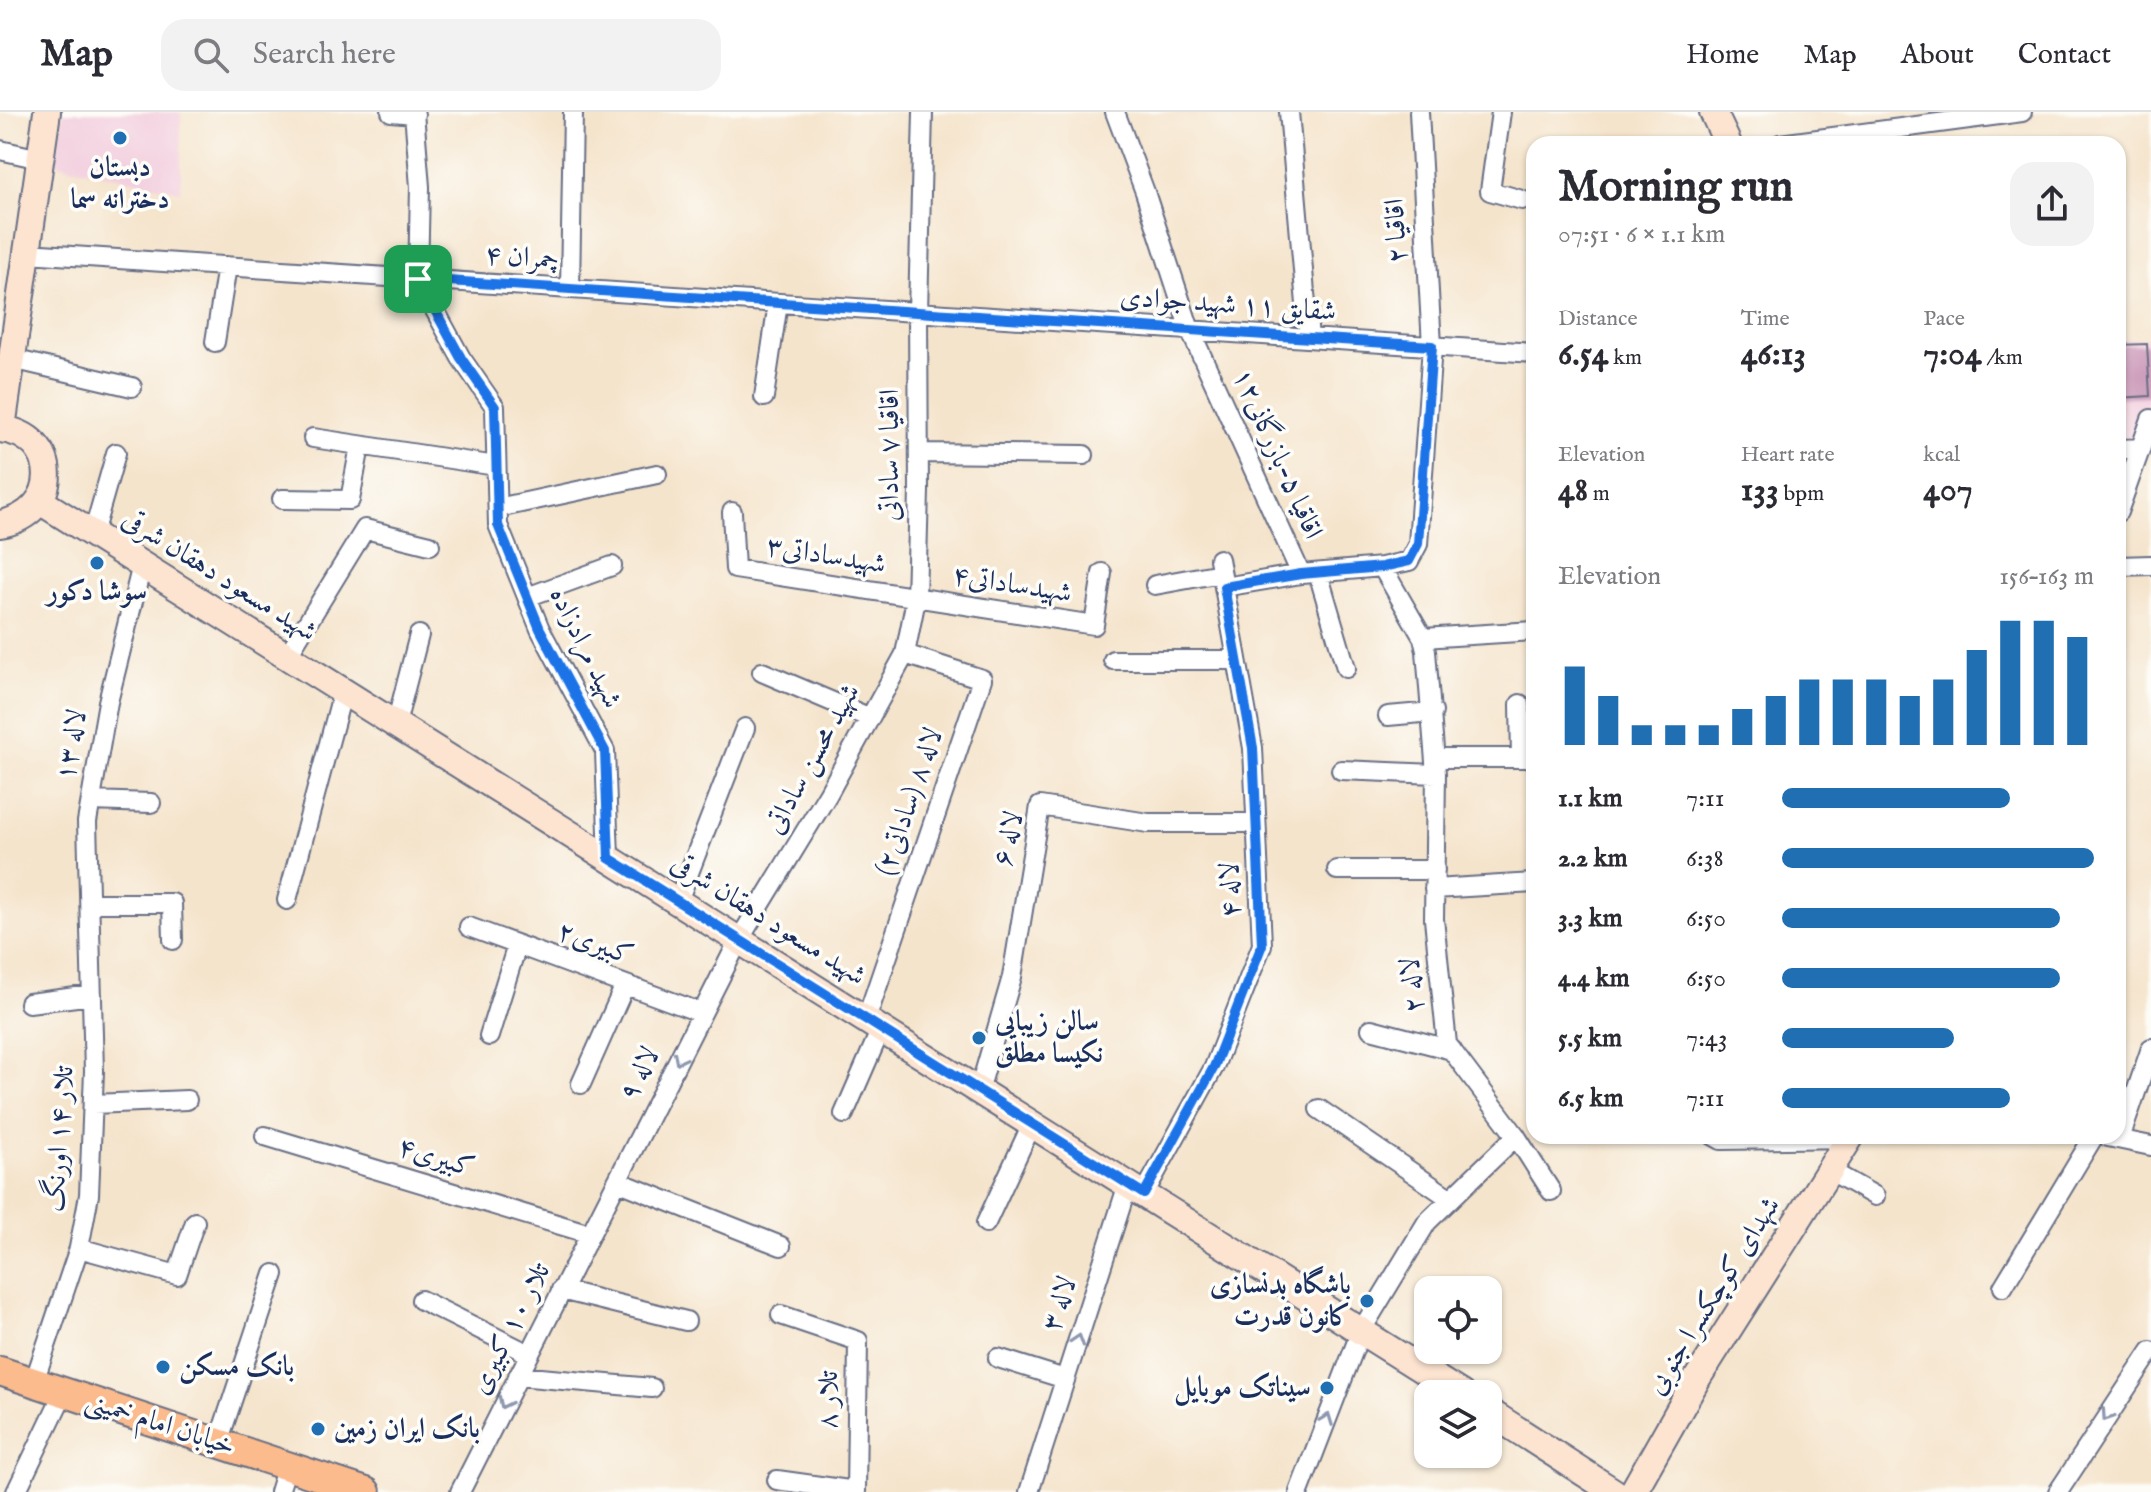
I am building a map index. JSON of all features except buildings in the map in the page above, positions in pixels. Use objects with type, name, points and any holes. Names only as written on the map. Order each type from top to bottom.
[{"type":"main road","points":[[0,524],[16,521],[30,513],[40,501],[46,478],[42,454],[32,441],[18,432],[1,428],[9,346],[27,253],[47,112]]},
{"type":"main road","points":[[1713,112],[1724,136]]},
{"type":"main road","name":"شهید مسعود دهقان شرقی","points":[[40,501],[1439,1380]]},
{"type":"main road","name":"شهدای کوچکسرا جنوبی","points":[[1633,1492],[1698,1377],[1847,1144]]},
{"type":"main road","name":"خیابان امام خمینی","points":[[0,1371],[218,1443],[283,1479],[366,1492]]},
{"type":"main road","points":[[1502,1420],[1614,1492]]},
{"type":"street","points":[[391,112],[414,113],[420,187],[418,279]]},
{"type":"street","points":[[570,289],[573,112]]},
{"type":"street","name":"اقاقیا ۷ ساداتی","points":[[916,599],[923,112]]},
{"type":"street","name":"اقاقیا ۵-بازرگانی۱۲","points":[[1115,112],[1190,330],[1309,574],[1221,573],[1155,585]]},
{"type":"street","points":[[1289,112],[1309,338]]},
{"type":"street","name":"اقاقیا ۲","points":[[1382,567],[1409,561],[1418,544],[1432,346],[1419,112]]},
{"type":"street","points":[[1501,112],[1490,191],[1522,200]]},
{"type":"street","points":[[1840,136],[2022,112]]},
{"type":"street","points":[[0,150],[40,159]]},
{"type":"street","name":"چمران ۴","points":[[27,253],[918,312]]},
{"type":"street","points":[[215,342],[227,266]]},
{"type":"street","name":"شهید مرادزاده","points":[[418,279],[461,358],[495,407],[498,525],[540,629],[605,751],[609,858]]},
{"type":"street","points":[[764,397],[778,303]]},
{"type":"street","name":"شقایق ۱۱ شهید جوادی","points":[[918,312],[1526,352]]},
{"type":"street","points":[[9,346],[132,387]]},
{"type":"street","points":[[2126,490],[2151,419]]},
{"type":"street","points":[[313,438],[496,466]]},
{"type":"street","points":[[282,499],[350,500],[360,446]]},
{"type":"street","points":[[2126,449],[2141,448]]},
{"type":"street","points":[[93,534],[116,453]]},
{"type":"street","points":[[919,453],[1084,455]]},
{"type":"street","points":[[498,508],[657,474]]},
{"type":"street","name":"شهیدساداتی۳","points":[[732,512],[735,569],[916,599]]},
{"type":"street","points":[[287,656],[365,529],[430,545]]},
{"type":"street","name":"لاله ۱۳","points":[[91,939],[87,822],[108,702],[142,565]]},
{"type":"street","points":[[2126,566],[2151,565]]},
{"type":"street","points":[[527,597],[612,566]]},
{"type":"street","points":[[1346,668],[1309,574],[1382,567]]},
{"type":"street","name":"لاله ۲","points":[[1382,567],[1423,638],[1433,712],[1436,766],[1434,919],[1447,1044],[1516,1136],[1551,1191]]},
{"type":"street","name":"شهیدساداتی۴","points":[[916,599],[1094,625],[1102,573]]},
{"type":"street","name":"لاله ۴","points":[[1136,1189],[1214,1067],[1262,945],[1253,748],[1221,573]]},
{"type":"street","name":"شهید محسن ساداتی","points":[[739,940],[828,794],[905,654],[916,599]]},
{"type":"street","points":[[1423,638],[1526,632]]},
{"type":"street","points":[[396,724],[419,635]]},
{"type":"street","name":"لاله ۸ (ساداتی۲)","points":[[874,1024],[982,679],[905,654]]},
{"type":"street","points":[[1113,660],[1237,660]]},
{"type":"street","points":[[762,672],[868,717]]},
{"type":"street","points":[[287,900],[343,691]]},
{"type":"street","points":[[1520,704],[1526,744]]},
{"type":"street","points":[[1388,716],[1433,712]]},
{"type":"street","points":[[678,901],[745,728]]},
{"type":"street","points":[[1341,770],[1526,758]]},
{"type":"street","points":[[91,801],[151,803]]},
{"type":"street","name":"لاله ۶","points":[[979,1091],[1012,977],[1040,806],[1148,823],[1256,823]]},
{"type":"street","points":[[1337,870],[1435,870]]},
{"type":"street","points":[[1434,889],[1526,883]]},
{"type":"street","points":[[90,903],[172,903],[173,940]]},
{"type":"street","name":"کبیری۲","points":[[469,927],[702,1013]]},
{"type":"street","name":"تلار ۱۴ اورنگ","points":[[34,1382],[79,1248],[89,1195],[93,1104],[91,939]]},
{"type":"street","name":"لاله ۹","points":[[590,1234],[739,940]]},
{"type":"street","points":[[489,1036],[517,945]]},
{"type":"street","points":[[581,1084],[625,985]]},
{"type":"street","points":[[29,1003],[92,995]]},
{"type":"street","points":[[844,1114],[874,1024]]},
{"type":"street","points":[[1371,1029],[1452,1050]]},
{"type":"street","points":[[2126,1105],[2151,1048]]},
{"type":"street","points":[[93,1104],[187,1100]]},
{"type":"street","points":[[1319,1109],[1451,1199]]},
{"type":"street","points":[[986,1223],[1032,1124]]},
{"type":"street","name":"کبیری۴","points":[[265,1136],[590,1234]]},
{"type":"street","points":[[1299,1492],[1361,1331],[1427,1222],[1516,1136]]},
{"type":"street","points":[[2126,1140],[2151,1146]]},
{"type":"street","points":[[2003,1287],[2089,1144]]},
{"type":"street","points":[[1831,1171],[1875,1196]]},
{"type":"street","points":[[617,1181],[781,1246]]},
{"type":"street","name":"لاله ۳","points":[[1029,1492],[1065,1379],[1136,1189]]},
{"type":"street","points":[[79,1248],[177,1275],[195,1222]]},
{"type":"street","name":"تلار ۱۰ کبیری","points":[[460,1492],[590,1234]]},
{"type":"street","points":[[218,1443],[274,1274]]},
{"type":"street","points":[[561,1290],[686,1321]]},
{"type":"street","points":[[421,1300],[529,1354]]},
{"type":"street","name":"تلار ۸","points":[[781,1315],[858,1341],[856,1492]]},
{"type":"street","points":[[2058,1492],[2151,1351]]},
{"type":"street","points":[[998,1358],[1065,1379]]},
{"type":"street","points":[[518,1376],[652,1388]]},
{"type":"street","points":[[16,1492],[64,1392]]},
{"type":"street","points":[[777,1480],[856,1492]]},
{"type":"shaded area","name":"دبستان دخترانه سما","points":[[63,112],[181,112],[181,191],[56,164]]},
{"type":"shaded area","points":[[2151,338],[2151,397],[2132,444],[2126,444],[2126,340]]},
{"type":"place","name":"دبستان دخترانه سما","points":[[120,138]]},
{"type":"place","name":"سوشا دکور","points":[[97,563]]},
{"type":"place","name":"سالن زیبایی نکیسا مطلق","points":[[979,1038]]},
{"type":"place","name":"باشگاه بدنسازی کانون قدرت","points":[[1367,1301]]},
{"type":"place","name":"بانک مسکن","points":[[163,1367]]},
{"type":"place","name":"سیناتک موبایل","points":[[1327,1388]]},
{"type":"place","name":"بانک ایران زمین","points":[[318,1429]]},
{"type":"route","points":[[418,279],[1432,346],[1418,544],[1409,561],[1224,587],[1253,748],[1262,945],[1214,1067],[1144,1194],[609,858],[605,751],[540,629],[498,525],[495,407],[461,358],[418,279]]}]
